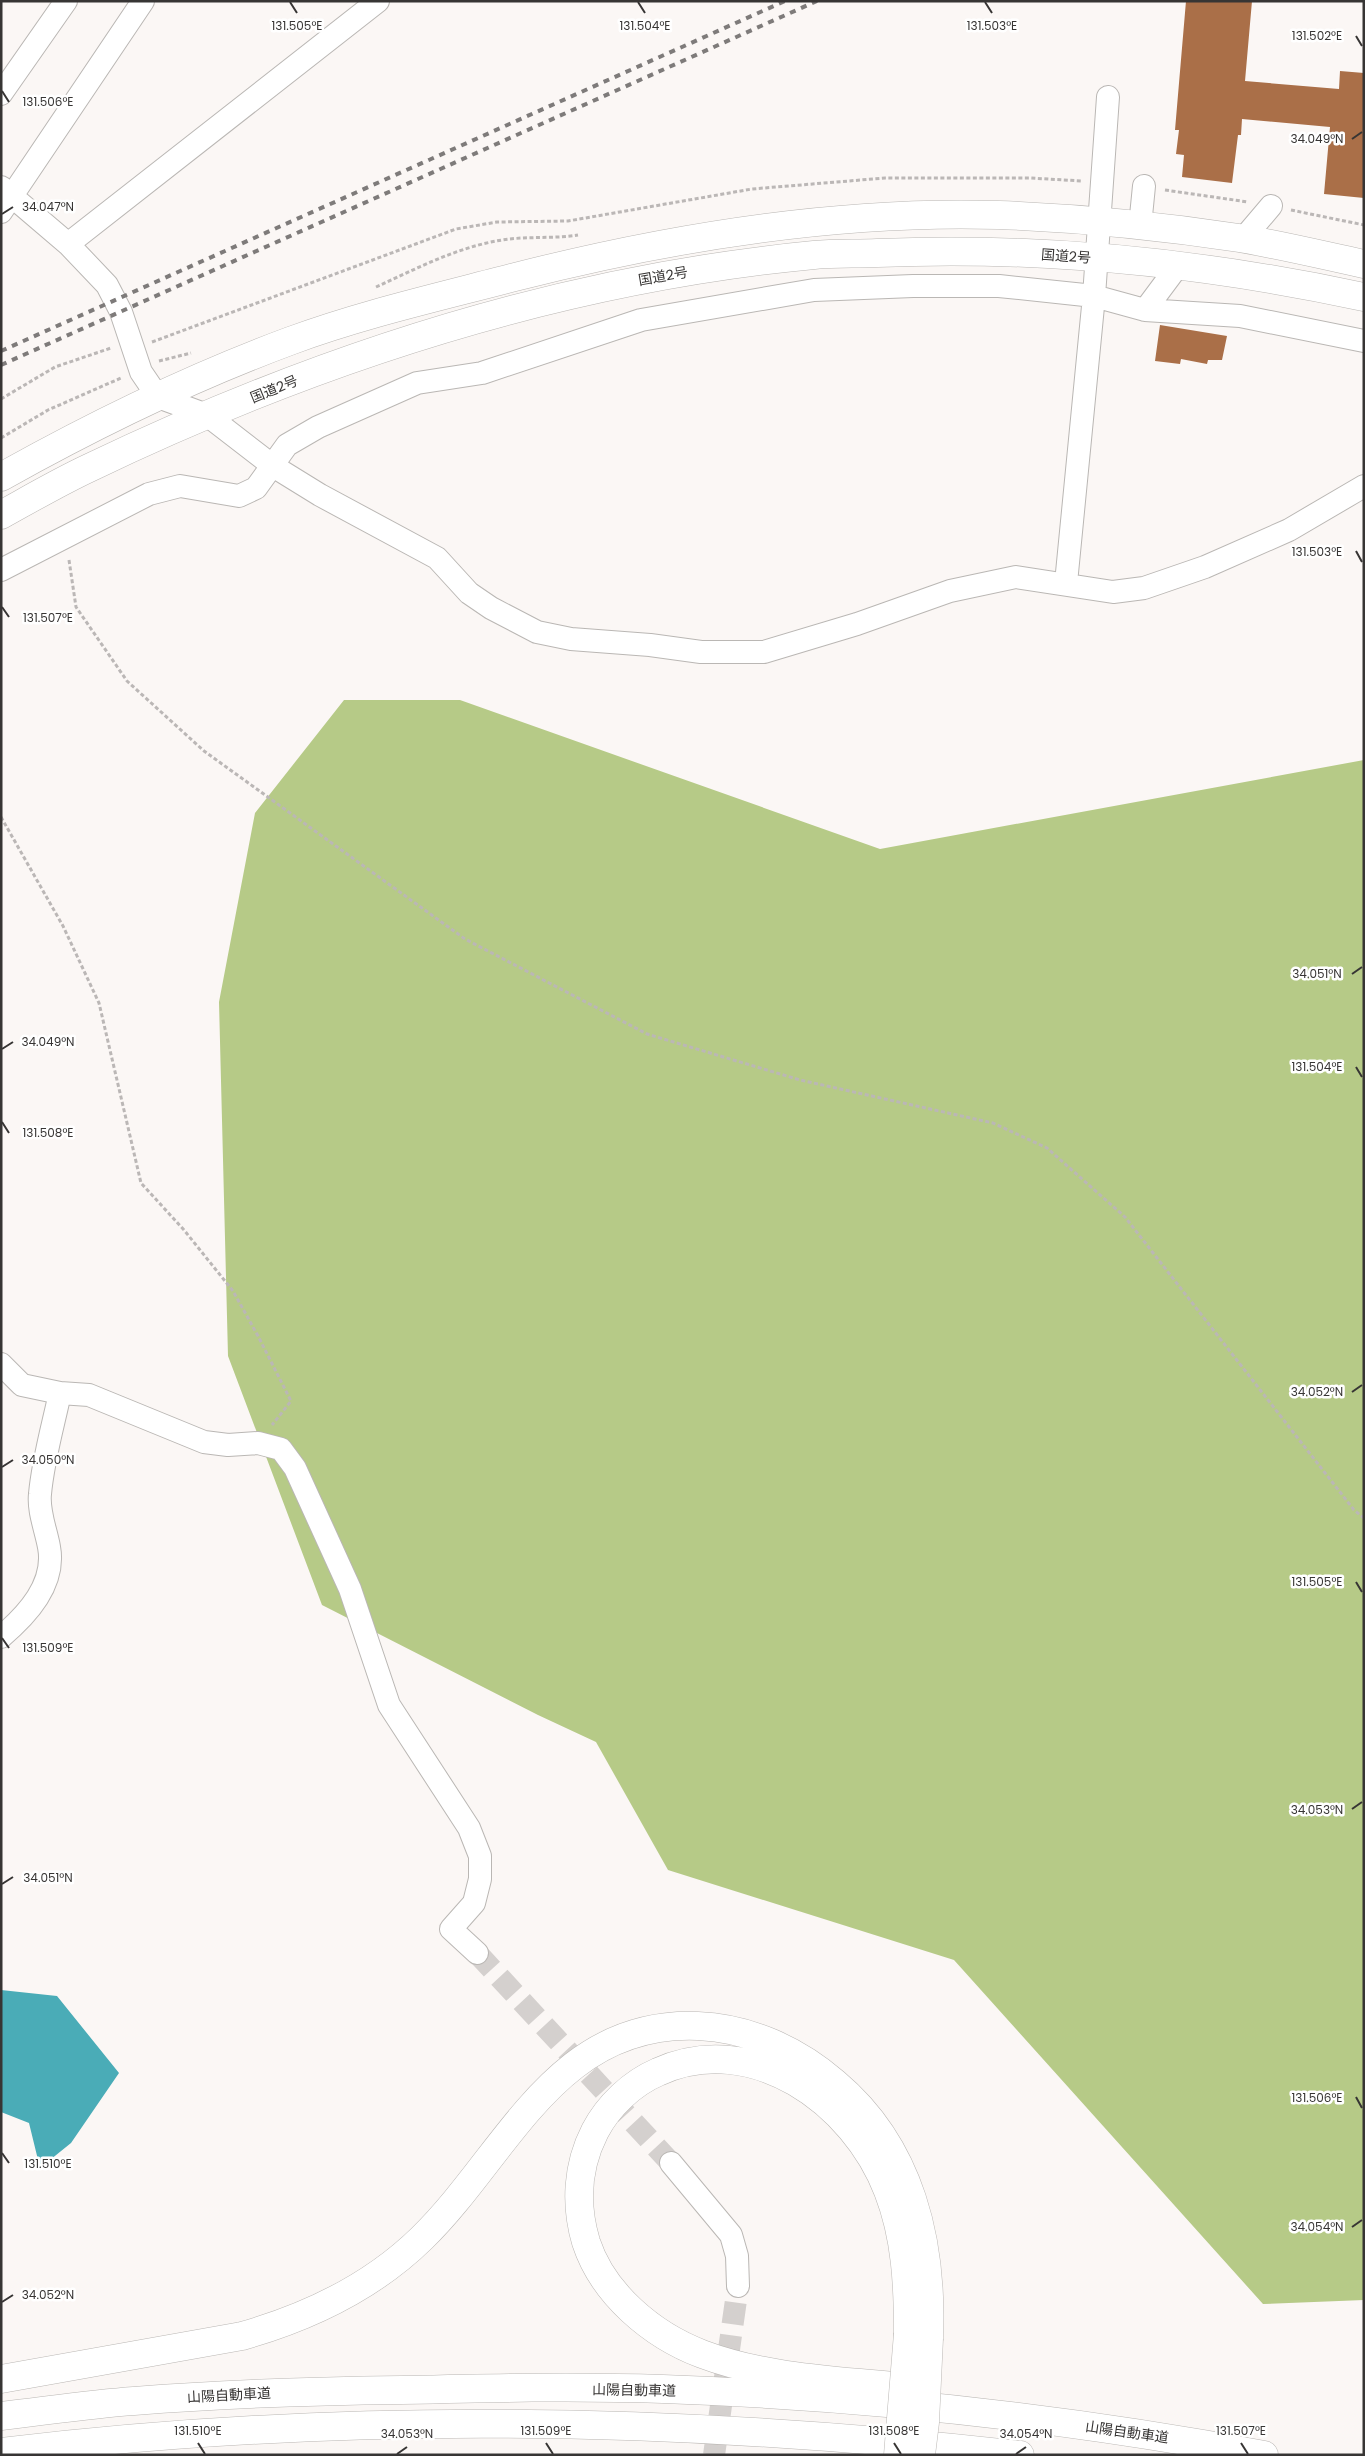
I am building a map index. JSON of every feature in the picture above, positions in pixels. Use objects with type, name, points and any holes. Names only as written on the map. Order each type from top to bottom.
[{"type":"highway","points":[[1,477],[76,435],[158,397],[290,341],[404,306],[573,262],[741,231],[870,218],[996,215],[1098,221],[1243,239],[1364,264]]},
{"type":"highway","name":"国道2号","points":[[1,515],[87,468],[207,415],[305,376],[489,316],[574,294],[667,275],[818,255],[934,250],[1096,258],[1177,267],[1269,280],[1364,298]]},
{"type":"highway","points":[[1,2379],[242,2336],[314,2312],[346,2295],[389,2265],[424,2236],[530,2106],[562,2074],[610,2043],[651,2029],[687,2025],[726,2028],[783,2048],[818,2068],[867,2114],[899,2164],[915,2202],[927,2257],[931,2302],[918,2336],[898,2455]]},
{"type":"highway","points":[[921,2455],[925,2422],[918,2336],[908,2302],[904,2252],[899,2227],[887,2188],[878,2169],[852,2130],[814,2093],[788,2077],[743,2061],[705,2059],[670,2066],[650,2075],[630,2089],[600,2122],[582,2162],[579,2186],[582,2228],[590,2254],[615,2292],[630,2309],[671,2340],[703,2354],[767,2372],[973,2394],[1039,2419]]},
{"type":"highway","name":"山陽自動車道","points":[[1,2416],[142,2400],[284,2392],[481,2388],[672,2390],[835,2399],[1039,2419],[1200,2443],[1264,2455]]},
{"type":"highway","points":[[1,2452],[158,2436],[287,2428],[473,2422],[656,2426],[849,2439],[1020,2455]]},
{"type":"street","points":[[1,94],[66,1]]},
{"type":"street","points":[[143,1],[5,199],[68,244],[107,285],[121,312],[141,372],[158,397],[207,415],[273,466],[320,495],[437,558],[468,593],[491,608],[537,632],[571,639],[650,645],[700,652],[764,652],[857,624],[950,591],[1016,577],[1113,592],[1144,588],[1205,567],[1288,530],[1364,486]]},
{"type":"street","points":[[68,244],[378,1]]},
{"type":"street","points":[[1066,584],[1094,296],[1108,98]]},
{"type":"street","points":[[1140,226],[1144,186]]},
{"type":"street","points":[[1243,239],[1271,206]]},
{"type":"street","points":[[1144,310],[1177,267]]},
{"type":"street","points":[[1,570],[149,494],[180,486],[239,496],[256,488],[287,445],[318,427],[417,383],[482,373],[642,320],[814,290],[913,286],[999,286],[1094,296],[1144,310],[1240,316],[1364,341]]},
{"type":"street","points":[[1,1364],[22,1385],[60,1393],[89,1395],[204,1442],[228,1445],[258,1443],[281,1449],[295,1468],[350,1589],[389,1705],[469,1828],[480,1856],[480,1880],[474,1902],[451,1929],[477,1953]]},
{"type":"street","points":[[1,1637],[18,1623],[39,1596],[46,1580],[50,1549],[39,1496],[60,1393]]},
{"type":"street","points":[[671,2163],[731,2235],[737,2256],[738,2286]]},
{"type":"path","points":[[65,537],[76,607],[126,682],[204,751],[465,939],[648,1034],[800,1080],[993,1123],[1047,1148],[1125,1217],[1354,1510],[1364,1518]]},
{"type":"path","points":[[1,817],[63,926],[99,1003],[141,1183],[184,1230],[232,1291],[258,1336],[291,1401],[258,1443]]},
{"type":"green space","points":[[344,700],[460,700],[880,849],[1364,760],[1364,2300],[1263,2304],[954,1960],[668,1870],[596,1742],[538,1715],[322,1605],[228,1356],[219,1002],[255,813]]},
{"type":"water","points":[[1,1990],[57,1996],[119,2073],[71,2143],[40,2168],[29,2123],[1,2112]]},
{"type":"building","points":[[1186,1],[1252,1],[1245,81],[1339,89],[1340,71],[1364,73],[1364,198],[1324,194],[1330,127],[1242,119],[1232,183],[1182,177],[1184,155],[1176,154],[1179,130],[1175,130]]},
{"type":"building","points":[[1160,325],[1227,336],[1222,360],[1208,360],[1207,364],[1181,359],[1180,364],[1155,361]]},
{"type":"tunnel","points":[[477,1953],[671,2163]]},
{"type":"tunnel","points":[[714,2455],[738,2286]]},
{"type":"railway","points":[[1,351],[785,1]]},
{"type":"railway","points":[[1,365],[817,1]]}]
